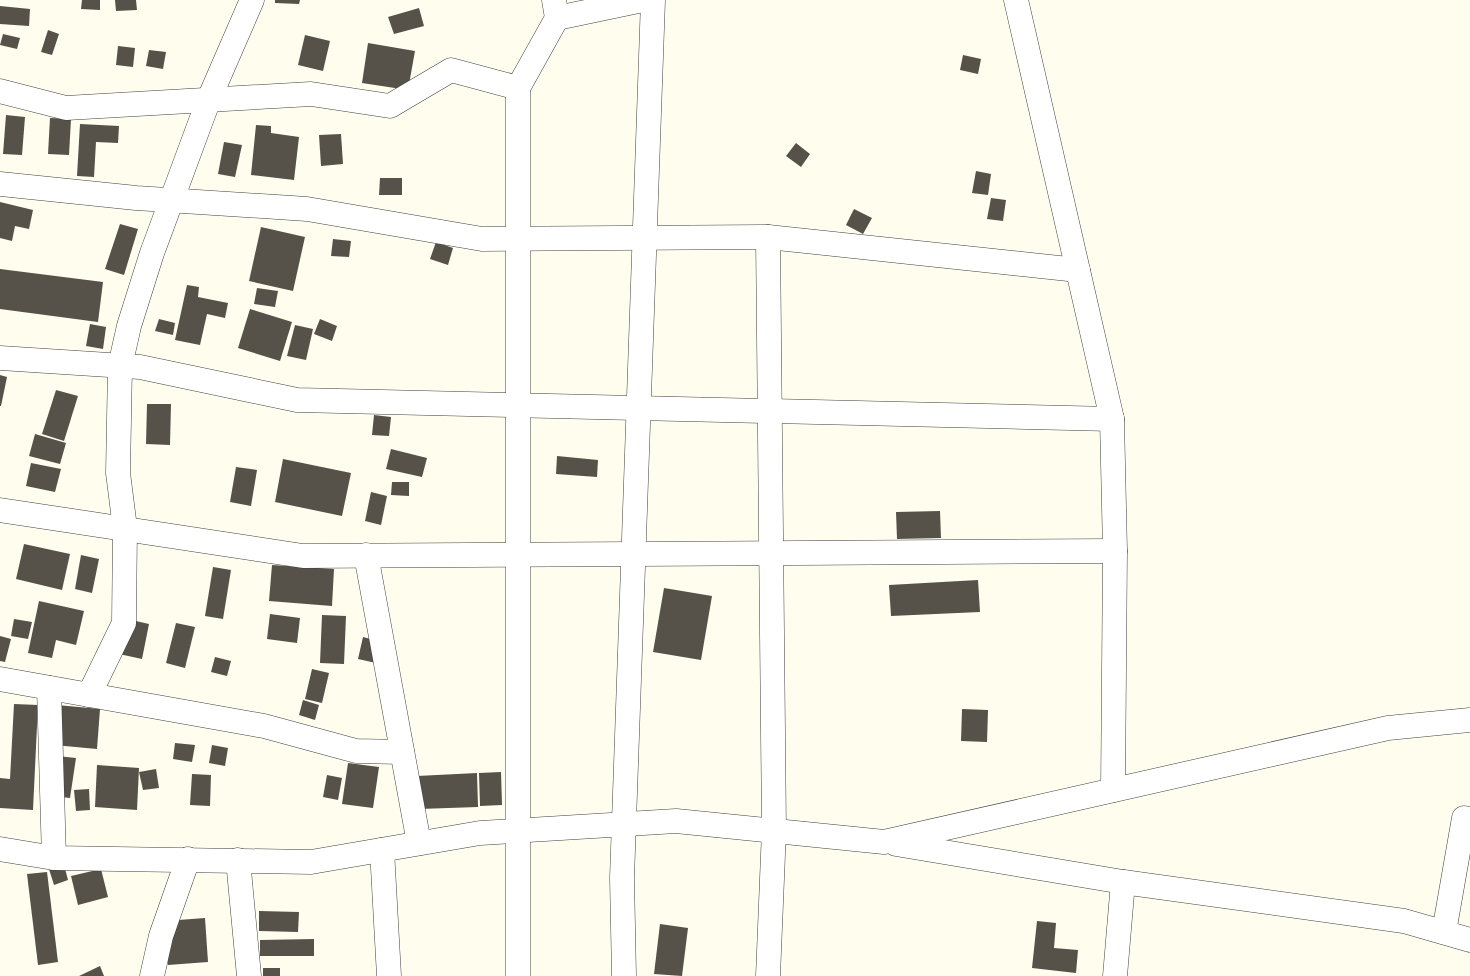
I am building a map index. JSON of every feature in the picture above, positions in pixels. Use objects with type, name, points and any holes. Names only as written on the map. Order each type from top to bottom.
[{"type":"street","points":[[89,695],[124,623],[126,528],[118,473],[120,366],[144,280],[172,200],[209,99],[252,0]]},
{"type":"street","points":[[518,976],[518,88],[554,6],[643,0]]},
{"type":"street","points":[[624,976],[622,878],[643,238],[653,0]]},
{"type":"street","points":[[1016,0],[1112,419],[1115,551],[1113,790]]},
{"type":"street","points":[[0,91],[66,108],[311,94],[390,106],[451,70],[518,88]]},
{"type":"street","points":[[0,184],[172,200],[307,209],[482,239],[768,237],[1078,270]]},
{"type":"street","points":[[768,237],[774,830],[768,976]]},
{"type":"street","points":[[0,358],[140,367],[297,400],[1112,419]]},
{"type":"street","points":[[0,510],[303,556],[1115,551]]},
{"type":"street","points":[[366,555],[419,843]]},
{"type":"street","points":[[0,679],[264,726],[356,751],[402,752]]},
{"type":"street","points":[[49,688],[54,858]]},
{"type":"street","points":[[884,842],[1388,728],[1470,720]]},
{"type":"street","points":[[1444,932],[1464,818],[1470,819]]},
{"type":"street","points":[[0,849],[54,858],[311,862],[480,833],[676,821],[884,842],[1123,882],[1404,921],[1470,940]]},
{"type":"street","points":[[382,850],[388,976]]},
{"type":"street","points":[[152,976],[160,936],[188,859]]},
{"type":"street","points":[[238,860],[249,976]]},
{"type":"street","points":[[1115,976],[1123,882]]},
{"type":"building","points":[[82,0],[100,0],[100,10],[81,9]]},
{"type":"building","points":[[115,0],[136,0],[137,10],[116,11]]},
{"type":"building","points":[[275,0],[300,0],[299,4],[275,3]]},
{"type":"building","points":[[0,6],[30,9],[29,26],[0,24]]},
{"type":"building","points":[[419,8],[424,26],[394,34],[388,17]]},
{"type":"building","points":[[48,30],[59,34],[52,55],[41,52]]},
{"type":"building","points":[[3,34],[20,38],[17,49],[0,45]]},
{"type":"building","points":[[305,35],[330,41],[323,71],[298,65]]},
{"type":"building","points":[[368,43],[415,51],[408,90],[362,83]]},
{"type":"building","points":[[118,46],[135,48],[133,67],[116,65]]},
{"type":"building","points":[[149,50],[166,52],[163,69],[146,66]]},
{"type":"building","points":[[963,55],[981,59],[978,74],[960,70]]},
{"type":"building","points":[[6,115],[25,117],[22,155],[3,154]]},
{"type":"building","points":[[50,118],[71,119],[69,155],[48,154]]},
{"type":"building","points":[[80,124],[119,126],[118,143],[96,142],[94,177],[77,176]]},
{"type":"building","points":[[256,125],[271,126],[271,133],[299,137],[294,180],[251,175]]},
{"type":"building","points":[[341,134],[343,164],[321,166],[319,135]]},
{"type":"building","points":[[224,142],[242,145],[235,177],[218,174]]},
{"type":"building","points":[[796,143],[810,154],[801,167],[786,156]]},
{"type":"building","points":[[976,171],[991,174],[988,195],[972,193]]},
{"type":"building","points":[[380,178],[402,178],[402,195],[379,195]]},
{"type":"building","points":[[991,198],[1006,200],[1003,221],[987,219]]},
{"type":"building","points":[[0,202],[33,210],[29,229],[15,226],[12,241],[0,238]]},
{"type":"building","points":[[854,209],[872,218],[863,234],[846,225]]},
{"type":"building","points":[[120,224],[138,229],[124,275],[105,269]]},
{"type":"building","points":[[261,227],[305,237],[293,291],[249,281]]},
{"type":"building","points":[[333,239],[351,241],[349,257],[331,256]]},
{"type":"building","points":[[436,242],[453,248],[448,265],[430,259]]},
{"type":"building","points":[[0,269],[103,282],[98,322],[0,309]]},
{"type":"building","points":[[187,285],[199,287],[198,297],[228,303],[225,318],[207,314],[200,345],[175,340]]},
{"type":"building","points":[[257,288],[278,291],[275,307],[254,304]]},
{"type":"building","points":[[250,309],[292,322],[280,361],[238,348]]},
{"type":"building","points":[[159,319],[175,323],[173,335],[155,331]]},
{"type":"building","points":[[320,319],[337,326],[332,341],[314,334]]},
{"type":"building","points":[[90,324],[106,327],[103,349],[86,346]]},
{"type":"building","points":[[295,325],[313,329],[306,360],[287,356]]},
{"type":"building","points":[[0,375],[7,377],[1,406],[0,406]]},
{"type":"building","points":[[56,390],[78,396],[64,441],[42,434]]},
{"type":"building","points":[[147,404],[171,404],[170,445],[146,444]]},
{"type":"building","points":[[374,415],[391,417],[389,436],[372,435]]},
{"type":"building","points":[[35,434],[66,443],[60,464],[29,456]]},
{"type":"building","points":[[391,449],[427,458],[422,477],[386,469]]},
{"type":"building","points":[[557,456],[598,460],[597,477],[556,474]]},
{"type":"building","points":[[283,459],[351,473],[342,516],[275,502]]},
{"type":"building","points":[[31,463],[61,469],[55,492],[26,486]]},
{"type":"building","points":[[236,467],[257,470],[251,506],[230,502]]},
{"type":"building","points":[[392,482],[409,482],[409,496],[391,495]]},
{"type":"building","points":[[371,492],[387,496],[381,525],[365,521]]},
{"type":"building","points":[[940,511],[941,538],[897,539],[896,512]]},
{"type":"building","points":[[24,544],[70,554],[62,590],[16,579]]},
{"type":"building","points":[[81,555],[99,559],[92,593],[75,589]]},
{"type":"building","points":[[272,565],[334,569],[332,606],[269,601]]},
{"type":"building","points":[[213,567],[231,570],[223,619],[205,616]]},
{"type":"building","points":[[978,580],[980,612],[891,616],[889,585]]},
{"type":"building","points":[[664,588],[712,596],[701,660],[653,652]]},
{"type":"building","points":[[39,601],[84,611],[76,645],[56,640],[52,658],[28,653]]},
{"type":"building","points":[[270,614],[300,618],[297,643],[267,639]]},
{"type":"building","points":[[322,615],[346,616],[344,664],[320,663]]},
{"type":"building","points":[[14,619],[32,622],[28,639],[11,636]]},
{"type":"building","points":[[127,619],[149,624],[142,659],[119,654]]},
{"type":"building","points":[[176,623],[195,627],[185,668],[166,663]]},
{"type":"building","points":[[0,636],[11,639],[5,662],[0,661]]},
{"type":"building","points":[[363,637],[382,642],[376,663],[358,659]]},
{"type":"building","points":[[215,657],[231,661],[227,676],[211,672]]},
{"type":"building","points":[[312,669],[329,673],[322,703],[305,699]]},
{"type":"building","points":[[303,700],[319,705],[315,720],[299,715]]},
{"type":"building","points":[[14,704],[38,705],[33,810],[0,808],[0,778],[10,779]]},
{"type":"building","points":[[57,705],[100,709],[97,749],[54,745]]},
{"type":"building","points":[[962,709],[988,710],[987,742],[961,741]]},
{"type":"building","points":[[175,743],[195,745],[192,762],[173,759]]},
{"type":"building","points":[[212,745],[228,748],[225,766],[209,763]]},
{"type":"building","points":[[57,756],[76,758],[70,798],[52,796]]},
{"type":"building","points":[[348,763],[379,767],[373,808],[342,804]]},
{"type":"building","points":[[97,765],[139,768],[137,810],[95,807]]},
{"type":"building","points":[[156,769],[159,788],[143,790],[139,772]]},
{"type":"building","points":[[501,772],[502,805],[480,806],[479,773]]},
{"type":"building","points":[[477,773],[478,807],[419,809],[417,776]]},
{"type":"building","points":[[192,774],[211,775],[210,806],[190,805]]},
{"type":"building","points":[[327,775],[342,778],[338,800],[323,797]]},
{"type":"building","points":[[89,789],[90,810],[76,811],[74,790]]},
{"type":"building","points":[[63,861],[68,880],[54,885],[48,866]]},
{"type":"building","points":[[101,869],[108,897],[78,905],[71,876]]},
{"type":"building","points":[[47,872],[58,962],[38,965],[27,874]]},
{"type":"building","points":[[259,911],[299,912],[298,932],[259,931]]},
{"type":"building","points":[[205,918],[208,962],[168,965],[165,921]]},
{"type":"building","points":[[1037,921],[1056,923],[1054,948],[1078,950],[1076,973],[1032,968]]},
{"type":"building","points":[[660,924],[688,928],[682,976],[654,974]]},
{"type":"building","points":[[314,939],[314,956],[260,956],[260,940]]},
{"type":"building","points":[[100,966],[104,976],[79,976]]},
{"type":"building","points":[[263,968],[280,968],[280,976],[263,976]]}]
